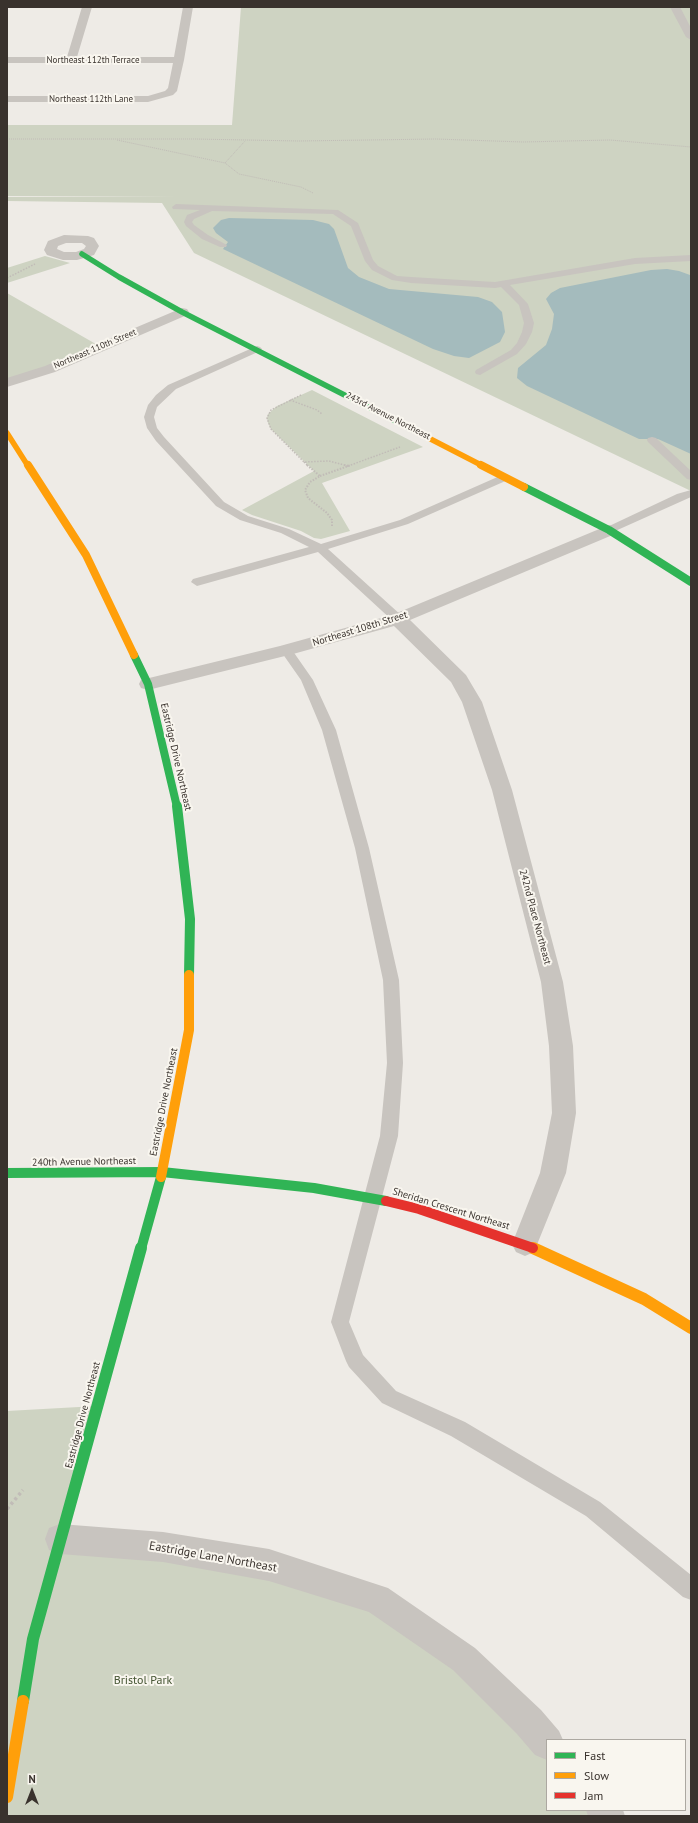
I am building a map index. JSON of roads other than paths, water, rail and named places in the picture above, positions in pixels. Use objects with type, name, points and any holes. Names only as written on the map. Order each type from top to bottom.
[{"type":"street","points":[[71,60],[87,7]]},
{"type":"street","points":[[179,60],[188,7]]},
{"type":"street","points":[[675,7],[691,37]]},
{"type":"street","name":"Northeast 112th Terrace","points":[[7,60],[179,60]]},
{"type":"street","name":"Northeast 112th Lane","points":[[7,99],[148,99],[165,95],[173,89],[179,60]]},
{"type":"street","points":[[78,238],[89,241],[93,246],[89,252],[82,254],[70,256],[57,254],[50,250],[53,244],[64,239],[78,238]]},
{"type":"street","name":"243rd Avenue Northeast","points":[[82,254],[119,277],[182,312],[609,530],[691,582]]},
{"type":"street","name":"Northeast 110th Street","points":[[7,383],[50,369],[182,312]]},
{"type":"street","name":"Eastridge Drive Northeast","points":[[7,433],[86,555],[148,684],[177,806],[190,919],[189,1030],[162,1172],[33,1639],[7,1797]]},
{"type":"street","name":"Northeast 108th Street","points":[[148,684],[286,650],[398,619],[609,530]]},
{"type":"street","name":"242nd Place Northeast","points":[[398,619],[426,644],[459,679],[472,702],[502,790],[552,982],[560,1046],[564,1113],[553,1173],[525,1244]]},
{"type":"street","name":"Sheridan Crescent Northeast","points":[[162,1172],[314,1188],[374,1198],[419,1209],[525,1244],[644,1299],[691,1328]]},
{"type":"street","name":"240th Avenue Northeast","points":[[7,1173],[44,1174],[162,1172]]},
{"type":"street","name":"Eastridge Lane Northeast","points":[[60,1539],[163,1547],[269,1565],[377,1599],[464,1659],[529,1722],[546,1742]]},
{"type":"lane","points":[[176,207],[335,212],[348,219],[355,225],[369,261],[375,268],[395,278],[481,285],[504,284],[635,261],[691,258]]},
{"type":"lane","points":[[216,208],[195,214],[190,217],[188,222],[196,231],[223,245]]},
{"type":"lane","points":[[480,372],[514,352],[522,344],[527,332],[529,323],[523,304],[504,284]]},
{"type":"lane","points":[[257,349],[172,387],[160,396],[152,407],[149,417],[152,428],[160,439],[215,499],[231,512],[303,539],[320,548],[398,619]]},
{"type":"lane","points":[[652,440],[691,477]]},
{"type":"lane","points":[[197,582],[320,548],[404,522],[506,477]]},
{"type":"lane","points":[[609,530],[681,496],[691,493]]},
{"type":"lane","points":[[286,650],[307,680],[329,730],[362,848],[391,980],[395,1071],[389,1136],[374,1198],[340,1322],[356,1361],[389,1397],[458,1429],[593,1509],[691,1589]]},
{"type":"water","points":[[229,218],[313,220],[329,224],[334,229],[348,268],[359,277],[389,289],[478,297],[492,302],[502,312],[505,332],[500,342],[469,358],[454,356],[433,349],[223,249],[228,242],[216,233],[213,228],[221,220]]},
{"type":"water","points":[[667,269],[690,275],[691,278],[691,454],[658,439],[639,439],[527,386],[517,378],[518,368],[546,345],[552,329],[554,314],[546,299],[551,293],[560,288],[651,270]]},
{"type":"park label","name":"Bristol Park","points":[[143,1681]]}]
